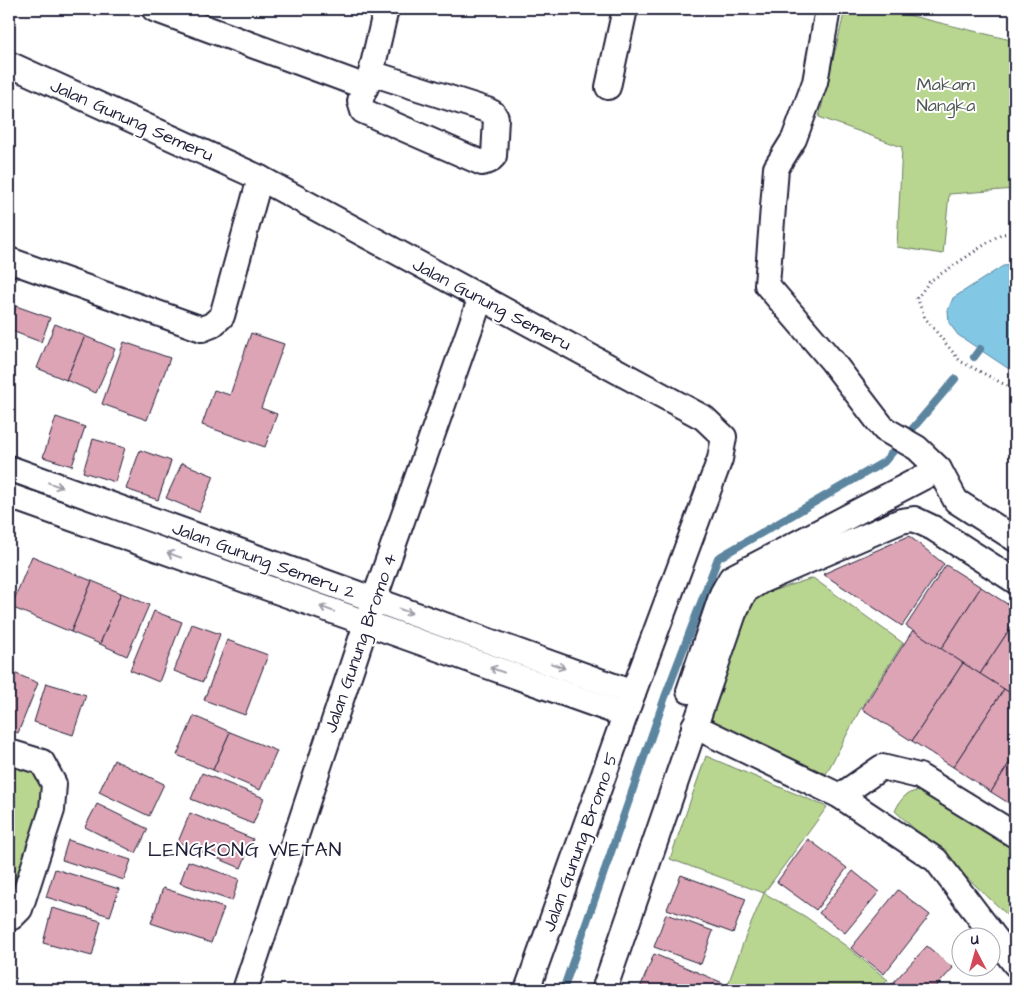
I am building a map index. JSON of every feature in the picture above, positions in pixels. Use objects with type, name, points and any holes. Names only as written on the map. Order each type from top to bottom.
[{"type":"street","points":[[161,10],[368,80],[487,110],[493,113],[496,118],[494,156],[490,161],[482,163],[362,111],[360,101],[368,80],[386,9]]},
{"type":"street","points":[[608,87],[625,9]]},
{"type":"street","points":[[828,9],[816,82],[794,139],[776,168],[767,285],[832,361],[884,429],[918,448],[939,469],[956,501],[1015,539]]},
{"type":"street","name":"Jalan Gunung Semeru","points":[[9,64],[260,178],[704,418],[724,437],[720,459],[633,693]]},
{"type":"street","points":[[9,260],[202,329],[212,325],[222,316],[260,178]]},
{"type":"street","name":"Jalan Gunung Bromo 4","points":[[245,990],[374,600],[481,297]]},
{"type":"street","name":"Jalan Gunung Semeru 2","points":[[9,468],[633,693]]},
{"type":"street","points":[[588,990],[722,594],[731,578],[939,469]]},
{"type":"street","name":"Jalan Gunung Semeru 2","points":[[9,496],[625,715]]},
{"type":"street","points":[[604,990],[694,726],[734,613],[745,591],[761,581],[901,521],[914,519],[933,528],[1015,581]]},
{"type":"street","name":"Jalan Gunung Bromo 5","points":[[527,990],[633,693]]},
{"type":"street","points":[[694,726],[840,796],[936,860],[1015,964]]},
{"type":"street","points":[[9,752],[42,762],[54,784],[52,810],[20,909],[12,917],[9,917]]},
{"type":"street","points":[[840,796],[882,767],[919,776],[1015,835]]},
{"type":"path","points":[[1015,233],[1001,234],[930,281],[917,298],[925,318],[960,361],[1015,390]]},
{"type":"green space","name":"Makam Nangka","points":[[883,9],[1015,41],[1015,189],[949,194],[943,254],[897,247],[902,147],[819,117],[845,10]]},
{"type":"green space","points":[[813,578],[903,643],[861,708],[826,774],[708,718],[753,597]]},
{"type":"green space","points":[[9,752],[54,784],[9,916]]},
{"type":"green space","points":[[706,756],[827,807],[764,893],[670,859]]},
{"type":"green space","points":[[919,791],[1015,850],[1015,922],[895,811],[904,797]]},
{"type":"green space","points":[[764,893],[806,917],[888,980],[878,990],[736,990],[727,987]]},
{"type":"water","points":[[1015,265],[1015,373],[958,335],[949,323],[948,310],[953,298],[1003,266]]},
{"type":"building","points":[[16,306],[50,318],[41,342],[9,330],[9,324]]},
{"type":"building","points":[[55,324],[85,336],[66,380],[37,368]]},
{"type":"building","points":[[251,333],[284,344],[261,408],[277,414],[265,447],[202,425],[214,390],[230,395]]},
{"type":"building","points":[[85,336],[115,349],[96,393],[66,380]]},
{"type":"building","points":[[124,342],[170,358],[147,420],[102,404]]},
{"type":"building","points":[[56,417],[85,427],[72,466],[43,457]]},
{"type":"building","points":[[93,439],[125,448],[115,482],[83,472]]},
{"type":"building","points":[[140,450],[171,461],[158,500],[126,489]]},
{"type":"building","points":[[182,463],[214,476],[199,512],[166,498]]},
{"type":"building","points":[[909,536],[944,564],[902,626],[823,574]]},
{"type":"building","points":[[32,556],[92,581],[71,632],[11,607]]},
{"type":"building","points":[[946,565],[981,587],[941,649],[906,626]]},
{"type":"building","points":[[92,581],[121,593],[100,644],[71,632]]},
{"type":"building","points":[[981,587],[1015,609],[1015,621],[980,674],[941,649]]},
{"type":"building","points":[[121,593],[149,605],[127,656],[100,644]]},
{"type":"building","points":[[154,611],[182,622],[159,682],[130,670]]},
{"type":"building","points":[[1015,621],[1015,696],[980,674]]},
{"type":"building","points":[[192,624],[220,634],[203,682],[174,671]]},
{"type":"building","points":[[913,630],[963,663],[912,741],[862,709]]},
{"type":"building","points":[[227,640],[268,655],[245,715],[204,700]]},
{"type":"building","points":[[9,660],[16,662],[9,683]]},
{"type":"building","points":[[963,663],[1004,689],[953,767],[912,741]]},
{"type":"building","points":[[14,673],[38,683],[18,733],[9,729],[9,687]]},
{"type":"building","points":[[46,683],[86,695],[73,735],[34,722]]},
{"type":"building","points":[[1004,689],[1015,696],[1015,754],[991,792],[953,767]]},
{"type":"building","points":[[194,716],[230,732],[213,770],[177,755]]},
{"type":"building","points":[[230,732],[277,751],[260,790],[213,770]]},
{"type":"building","points":[[1015,754],[1015,807],[991,792]]},
{"type":"building","points":[[114,760],[164,784],[149,816],[99,792]]},
{"type":"building","points":[[202,773],[264,798],[253,824],[191,799]]},
{"type":"building","points":[[97,804],[148,829],[136,853],[85,827]]},
{"type":"building","points":[[190,813],[253,839],[241,868],[178,842]]},
{"type":"building","points":[[808,839],[847,868],[816,910],[777,882]]},
{"type":"building","points":[[68,840],[131,860],[124,880],[62,860]]},
{"type":"building","points":[[188,861],[239,879],[232,901],[180,883]]},
{"type":"building","points":[[55,869],[119,889],[110,916],[46,897]]},
{"type":"building","points":[[853,871],[879,892],[845,933],[819,913]]},
{"type":"building","points":[[681,875],[746,899],[733,933],[667,909]]},
{"type":"building","points":[[163,888],[224,908],[211,943],[151,923]]},
{"type":"building","points":[[898,890],[930,915],[884,974],[851,948]]},
{"type":"building","points":[[52,908],[101,921],[92,956],[43,943]]},
{"type":"building","points":[[666,914],[713,931],[701,964],[654,947]]},
{"type":"building","points":[[927,946],[952,967],[933,990],[897,990],[891,985]]},
{"type":"building","points":[[654,954],[723,983],[720,990],[645,990],[640,988]]},
{"type":"waterway","points":[[974,357],[980,349]]},
{"type":"waterway","points":[[563,990],[665,697],[718,558],[884,462],[955,379]]},
{"type":"district","name":"LENGKONG WETAN","points":[[245,849]]}]
